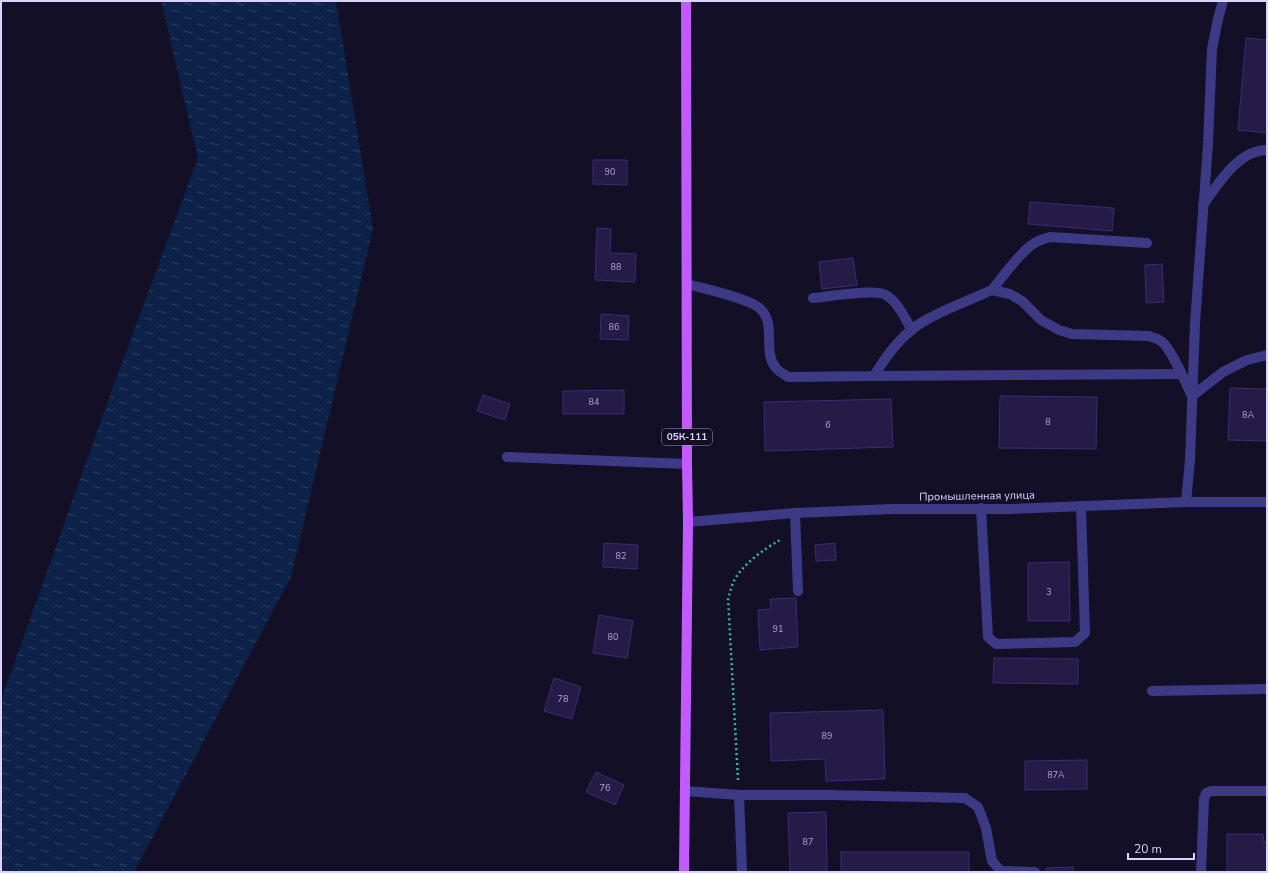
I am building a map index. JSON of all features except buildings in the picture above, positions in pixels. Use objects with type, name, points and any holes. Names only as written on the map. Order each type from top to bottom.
[{"type":"main road","name":"05К-111","points":[[684,872],[688,522],[686,1]]},
{"type":"lane","points":[[1186,502],[1190,460],[1195,323],[1208,144],[1212,48],[1223,1]]},
{"type":"lane","points":[[1203,205],[1223,177],[1235,165],[1247,156],[1267,150]]},
{"type":"lane","points":[[874,376],[893,348],[912,330],[927,320],[992,290],[1032,244],[1050,237],[1147,243]]},
{"type":"lane","points":[[687,284],[749,302],[759,307],[765,314],[769,328],[771,358],[777,370],[788,376],[1181,374]]},
{"type":"lane","points":[[992,290],[1010,294],[1022,301],[1041,320],[1059,330],[1072,334],[1149,336],[1156,338],[1169,349],[1192,396]]},
{"type":"lane","points":[[813,298],[876,292],[886,295],[895,304],[912,330]]},
{"type":"lane","points":[[1192,396],[1223,372],[1247,360],[1267,354]]},
{"type":"lane","points":[[507,457],[687,464]]},
{"type":"lane","name":"Промышленная улица","points":[[688,522],[795,513],[1186,502],[1267,502]]},
{"type":"lane","points":[[981,508],[988,637],[996,644],[1075,642],[1085,633],[1081,506]]},
{"type":"lane","points":[[795,513],[798,591]]},
{"type":"lane","points":[[1152,691],[1267,689]]},
{"type":"lane","points":[[1201,872],[1204,799],[1206,794],[1212,791],[1267,791]]},
{"type":"lane","points":[[685,792],[738,795],[837,795],[965,798],[978,807],[986,828],[992,861],[1001,871],[1035,872]]},
{"type":"lane","points":[[738,795],[742,872]]},
{"type":"path","points":[[738,795],[728,598],[733,582],[741,569],[768,547],[780,540],[796,535]]},
{"type":"water","points":[[161,1],[336,1],[373,229],[291,577],[134,872],[1,872],[1,700],[116,379],[198,158]]}]
